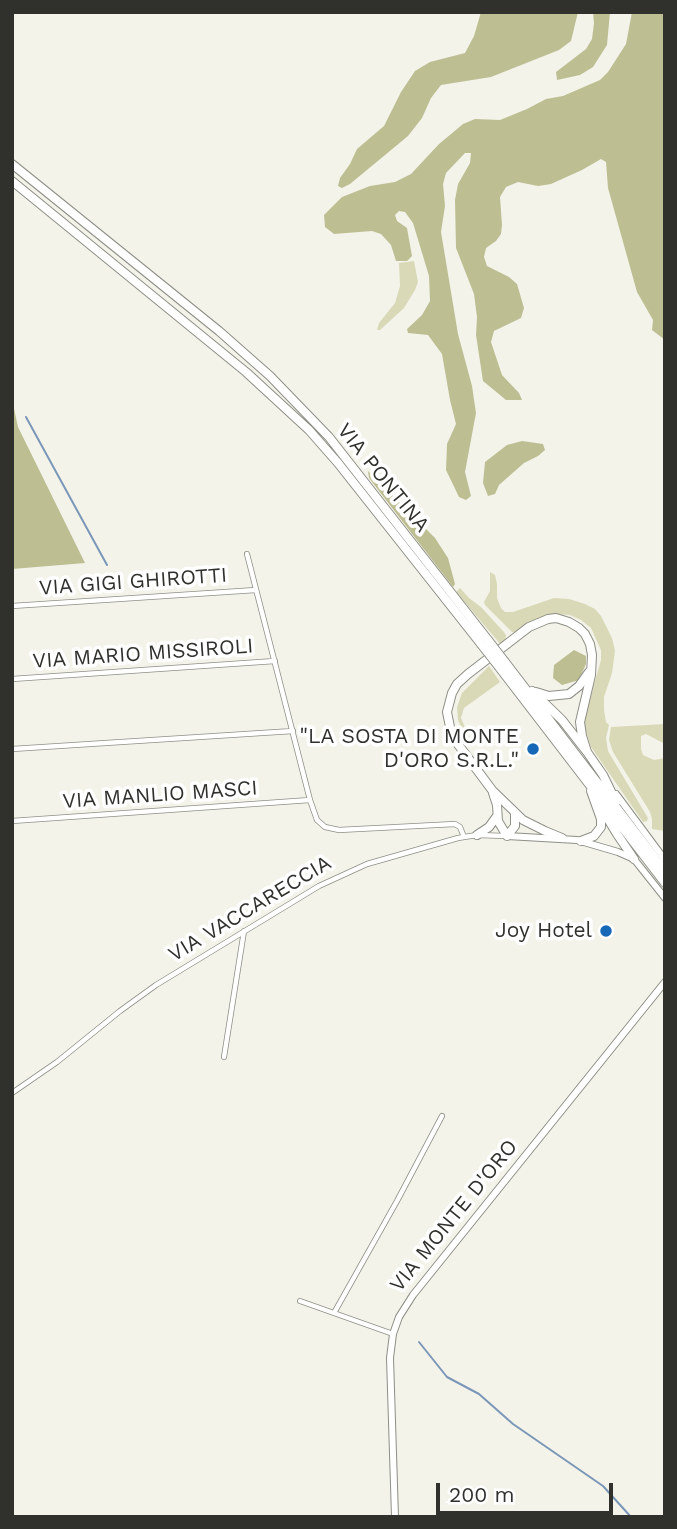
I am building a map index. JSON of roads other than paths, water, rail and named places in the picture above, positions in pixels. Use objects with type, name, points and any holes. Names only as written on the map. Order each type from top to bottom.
[{"type":"highway","name":"VIA PONTINA","points":[[12,164],[219,331],[270,376],[329,437],[484,642],[665,872]]},
{"type":"highway","name":"VIA PONTINA","points":[[12,181],[246,372],[309,430],[484,642]]},
{"type":"highway","points":[[562,838],[515,814],[492,790],[457,743],[450,729],[447,717],[452,694],[457,684],[468,674],[529,627],[548,619],[566,620],[582,630],[590,644],[592,655],[580,722],[587,752]]},
{"type":"highway","name":"VIA PONTINA","points":[[502,665],[589,785],[665,883]]},
{"type":"highway","points":[[502,665],[562,720],[603,775],[622,816]]},
{"type":"highway","points":[[530,688],[549,696],[569,694],[579,687],[592,666]]},
{"type":"highway","points":[[581,841],[596,835],[601,826],[589,785]]},
{"type":"highway","points":[[589,785],[606,817],[634,859]]},
{"type":"highway","points":[[492,790],[500,827],[507,836],[514,826],[515,814]]},
{"type":"highway","points":[[477,835],[489,827],[497,816]]},
{"type":"street","points":[[247,554],[317,820],[330,829],[454,824],[460,827],[464,837]]},
{"type":"street","name":"VIA GIGI GHIROTTI","points":[[12,606],[256,590]]},
{"type":"street","name":"VIA MARIO MISSIROLI","points":[[12,679],[275,661]]},
{"type":"street","points":[[12,749],[293,731]]},
{"type":"street","points":[[603,775],[665,860]]},
{"type":"street","name":"VIA MANLIO MASCI","points":[[12,821],[310,800]]},
{"type":"street","name":"VIA VACCARECCIA","points":[[12,1093],[57,1062],[141,996],[303,895],[374,862],[477,835],[562,838],[609,849],[634,859]]},
{"type":"street","points":[[634,859],[665,898]]},
{"type":"street","points":[[224,1057],[244,931]]},
{"type":"street","name":"VIA MONTE D'ORO","points":[[395,1517],[390,1350],[398,1317],[665,982]]},
{"type":"street","points":[[334,1313],[442,1116]]},
{"type":"street","points":[[300,1301],[393,1334]]},
{"type":"waterway","points":[[26,417],[107,565]]},
{"type":"waterway","points":[[419,1342],[447,1377],[479,1394],[513,1424],[603,1486],[631,1517]]},
{"type":"place","name":"\"LA SOSTA DI MONTE D'ORO S.R.L.\"","points":[[533,749]]},
{"type":"place","name":"Joy Hotel","points":[[606,931]]}]
